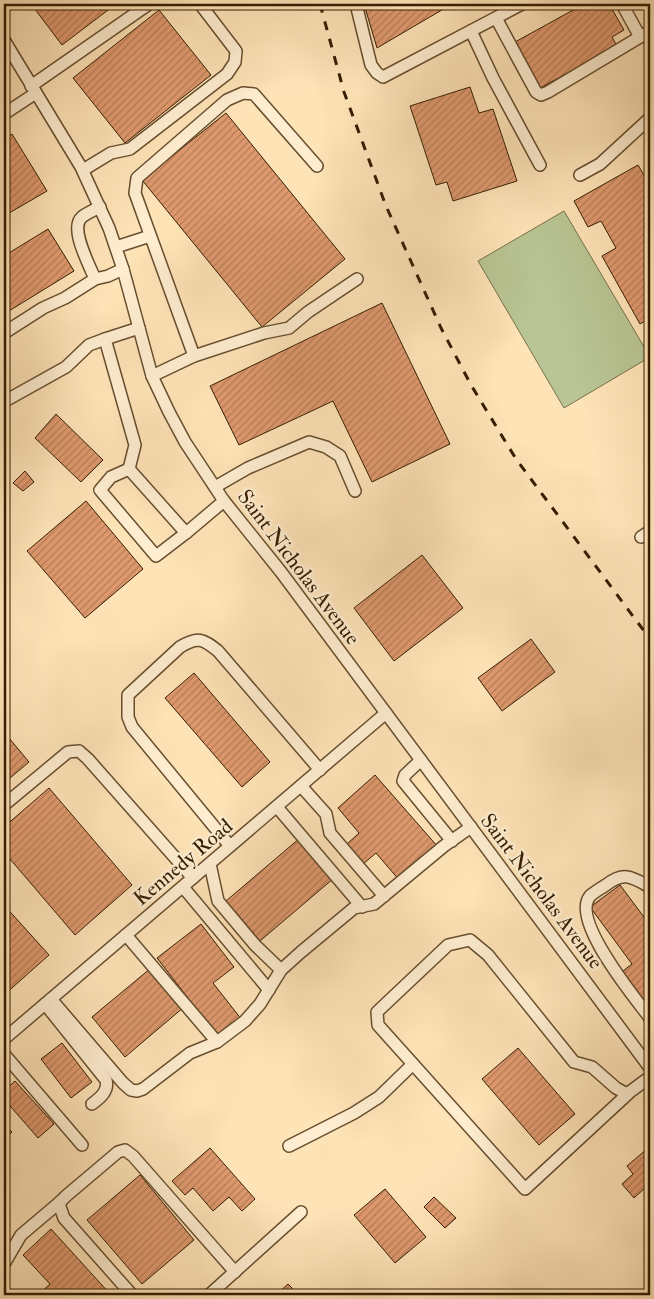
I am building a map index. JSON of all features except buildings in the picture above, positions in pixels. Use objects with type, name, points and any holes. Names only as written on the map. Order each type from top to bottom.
[{"type":"street","points":[[83,170],[111,153],[130,149],[227,74],[235,62],[236,51],[200,4]]},
{"type":"street","points":[[356,4],[371,65],[383,77],[496,18],[508,7],[522,4]]},
{"type":"street","points":[[622,4],[640,37]]},
{"type":"street","points":[[4,114],[144,5]]},
{"type":"street","points":[[496,18],[536,92],[541,95],[650,30]]},
{"type":"street","points":[[471,31],[493,78],[540,165]]},
{"type":"street","name":"Saint Nicholas Avenue","points":[[4,40],[83,170],[100,207],[124,269],[152,376],[185,442],[224,501],[281,572],[650,1066]]},
{"type":"street","points":[[194,356],[135,192],[137,178],[227,100],[244,93],[254,94],[317,166]]},
{"type":"street","points":[[580,175],[600,164],[650,118]]},
{"type":"street","points":[[95,279],[76,227],[81,217],[100,207]]},
{"type":"street","points":[[116,247],[150,236]]},
{"type":"street","points":[[4,333],[43,308],[65,298],[95,279],[124,269]]},
{"type":"street","points":[[152,376],[194,356],[264,333],[288,328],[308,312],[357,280]]},
{"type":"street","points":[[5,401],[66,367],[89,345],[139,328]]},
{"type":"street","points":[[105,339],[135,445],[129,469]]},
{"type":"street","points":[[215,487],[248,468],[309,442],[326,447],[340,456],[355,491]]},
{"type":"street","points":[[129,469],[186,533]]},
{"type":"street","points":[[129,469],[111,477],[100,490],[156,556],[224,501]]},
{"type":"street","points":[[230,846],[132,727],[128,717],[128,695],[180,647],[190,640],[200,639],[205,640],[218,651],[320,770]]},
{"type":"street","name":"Kennedy Road","points":[[4,1039],[386,714]]},
{"type":"street","points":[[4,805],[68,752],[79,751],[95,766],[193,878]]},
{"type":"street","points":[[421,760],[405,776],[403,781],[452,841]]},
{"type":"street","points":[[301,786],[326,814],[330,833],[384,896]]},
{"type":"street","points":[[277,807],[362,907]]},
{"type":"street","points":[[48,1002],[123,1083],[131,1090],[137,1092],[190,1053],[218,1042],[245,1021],[260,1004],[282,970],[300,952],[354,908],[374,904],[471,828]]},
{"type":"street","points":[[210,864],[218,901],[255,945],[282,970]]},
{"type":"street","points":[[650,887],[632,876],[615,878],[589,897],[585,912],[594,938],[617,974],[650,1018]]},
{"type":"street","points":[[183,887],[269,990]]},
{"type":"street","points":[[126,935],[218,1042]]},
{"type":"street","points":[[631,1091],[627,1094],[616,1088],[592,1067],[574,1062],[488,955],[470,940],[448,945],[377,1012],[378,1025],[525,1189],[631,1091],[650,1077]]},
{"type":"street","points":[[48,1002],[106,1080],[108,1085],[102,1097],[92,1104]]},
{"type":"street","points":[[4,1054],[82,1145]]},
{"type":"street","points":[[290,1146],[379,1098],[413,1064]]},
{"type":"street","points":[[4,1264],[21,1235],[118,1152],[125,1150],[133,1156],[236,1272]]},
{"type":"street","points":[[60,1202],[64,1218],[132,1295]]},
{"type":"street","points":[[209,1295],[301,1212]]},
{"type":"green space","points":[[564,211],[650,357],[564,408],[478,261]]},
{"type":"railway","points":[[320,4],[344,92],[386,206],[441,328],[471,385],[516,459],[650,639]]}]
